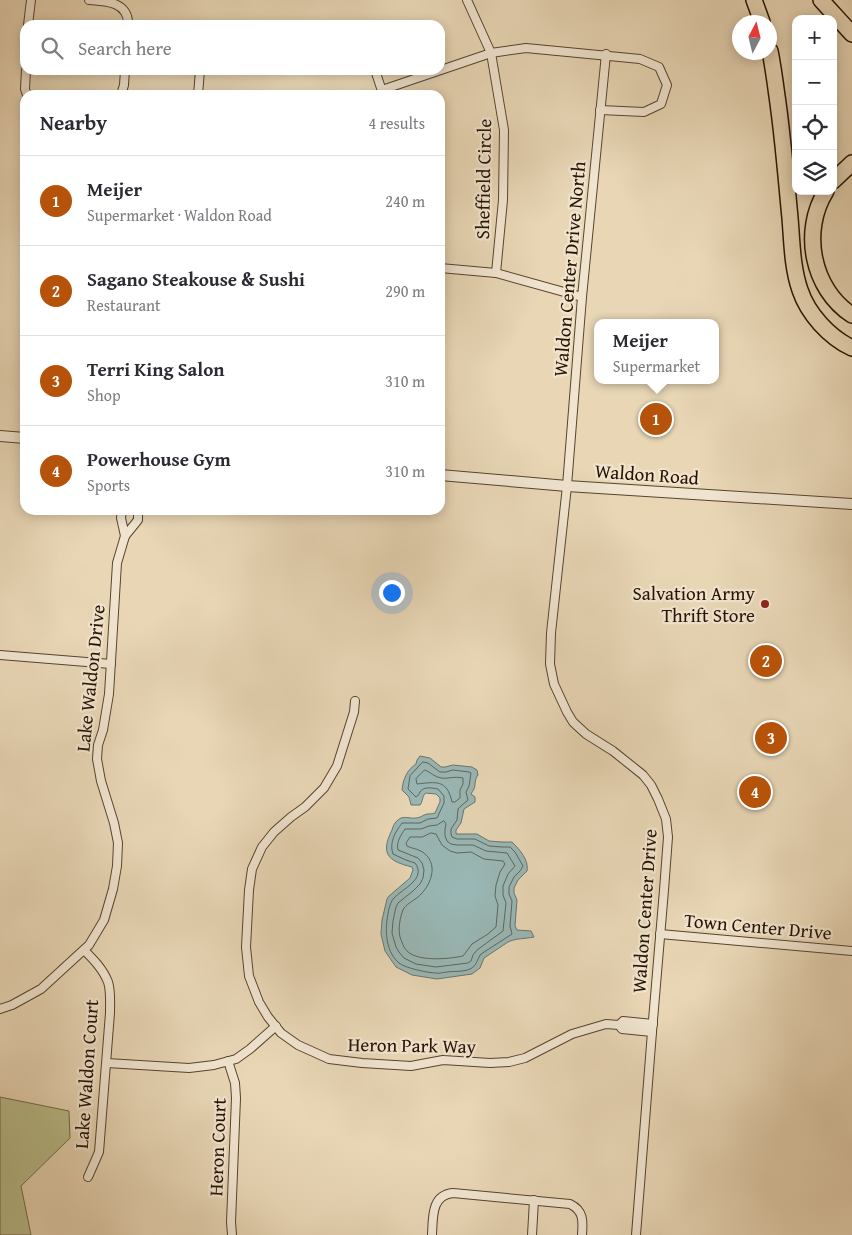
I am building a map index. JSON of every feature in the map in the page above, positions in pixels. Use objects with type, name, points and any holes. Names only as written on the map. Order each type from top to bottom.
[{"type":"highway","points":[[754,0],[759,15]]},
{"type":"highway","points":[[821,0],[852,34]]},
{"type":"highway","points":[[771,60],[780,115],[795,265],[800,290],[810,309],[822,325],[833,336],[852,348]]},
{"type":"highway","points":[[837,177],[852,163]]},
{"type":"highway","points":[[823,195],[814,224],[812,250],[816,265],[827,290],[836,302],[852,316]]},
{"type":"street","points":[[28,20],[31,0]]},
{"type":"street","points":[[90,0],[111,2],[119,6],[124,11],[128,20]]},
{"type":"street","name":"Sheffield Circle","points":[[467,0],[492,53],[504,130],[503,200],[496,274]]},
{"type":"street","points":[[445,70],[492,53],[526,48],[640,58],[659,67],[667,85],[661,104],[644,112],[600,110]]},
{"type":"street","name":"Waldon Center Drive North","points":[[568,486],[582,297],[606,54]]},
{"type":"street","points":[[25,90],[26,75]]},
{"type":"street","points":[[123,90],[125,75]]},
{"type":"street","points":[[198,90],[200,75]]},
{"type":"street","points":[[377,75],[381,90]]},
{"type":"street","points":[[390,90],[432,75]]},
{"type":"street","points":[[445,269],[496,274],[582,297]]},
{"type":"street","points":[[0,436],[20,438]]},
{"type":"street","name":"Waldon Road","points":[[445,475],[568,486],[852,504]]},
{"type":"street","name":"Waldon Center Drive","points":[[568,486],[551,633],[550,664],[554,684],[560,700],[573,722],[586,734],[643,775],[658,799],[666,819],[668,837],[636,1235]]},
{"type":"street","name":"Lake Waldon Drive","points":[[121,515],[125,536]]},
{"type":"street","name":"Lake Waldon Drive","points":[[0,1009],[12,1005],[41,989],[89,945],[104,920],[114,889],[118,866],[118,843],[97,759],[98,745],[103,730],[109,694],[117,563],[125,536],[138,520],[138,515]]},
{"type":"street","points":[[0,655],[111,664]]},
{"type":"street","name":"Heron Park Way","points":[[355,701],[354,712],[337,766],[324,788],[305,807],[274,832],[262,847],[252,869],[248,890],[246,947],[249,976],[259,1002],[281,1033],[298,1045],[329,1059],[362,1064],[410,1066],[443,1060],[490,1063],[509,1062],[525,1058],[572,1034],[606,1024],[618,1025],[622,1029],[652,1028]]},
{"type":"street","name":"Town Center Drive","points":[[660,934],[852,951]]},
{"type":"street","name":"Lake Waldon Court","points":[[84,950],[97,963],[108,982],[110,996],[107,1063],[99,1152],[88,1178]]},
{"type":"street","points":[[107,1063],[189,1068],[214,1065],[236,1059],[276,1026]]},
{"type":"street","name":"Heron Court","points":[[228,1061],[235,1084],[236,1098],[232,1235]]},
{"type":"street","points":[[432,1235],[435,1206],[439,1198],[453,1192],[566,1202],[574,1206],[583,1218],[582,1235]]},
{"type":"street","points":[[532,1235],[534,1200]]},
{"type":"green space","points":[[0,1097],[69,1111],[70,1138],[21,1186],[31,1235],[0,1235]]},
{"type":"water","points":[[420,756],[430,758],[441,767],[453,765],[472,767],[477,770],[478,775],[471,794],[475,797],[475,802],[464,809],[456,834],[477,834],[489,841],[512,842],[521,852],[527,863],[527,871],[518,880],[514,888],[517,900],[515,926],[517,930],[531,931],[534,937],[508,942],[484,958],[480,968],[472,974],[437,979],[412,975],[396,967],[385,951],[381,934],[387,899],[410,878],[413,870],[412,867],[397,862],[388,855],[388,838],[397,821],[404,817],[417,818],[435,813],[440,802],[440,798],[436,794],[426,793],[420,805],[411,805],[409,797],[402,790],[406,775],[416,764]]},
{"type":"place","name":"Meijer","points":[[656,419]]},
{"type":"place","name":"Salvation Army Thrift Store","points":[[765,604]]},
{"type":"place","name":"Sagano Steakouse & Sushi","points":[[766,661]]},
{"type":"place","name":"Terri King Salon","points":[[771,738]]},
{"type":"place","name":"Powerhouse Gym","points":[[755,792]]}]
